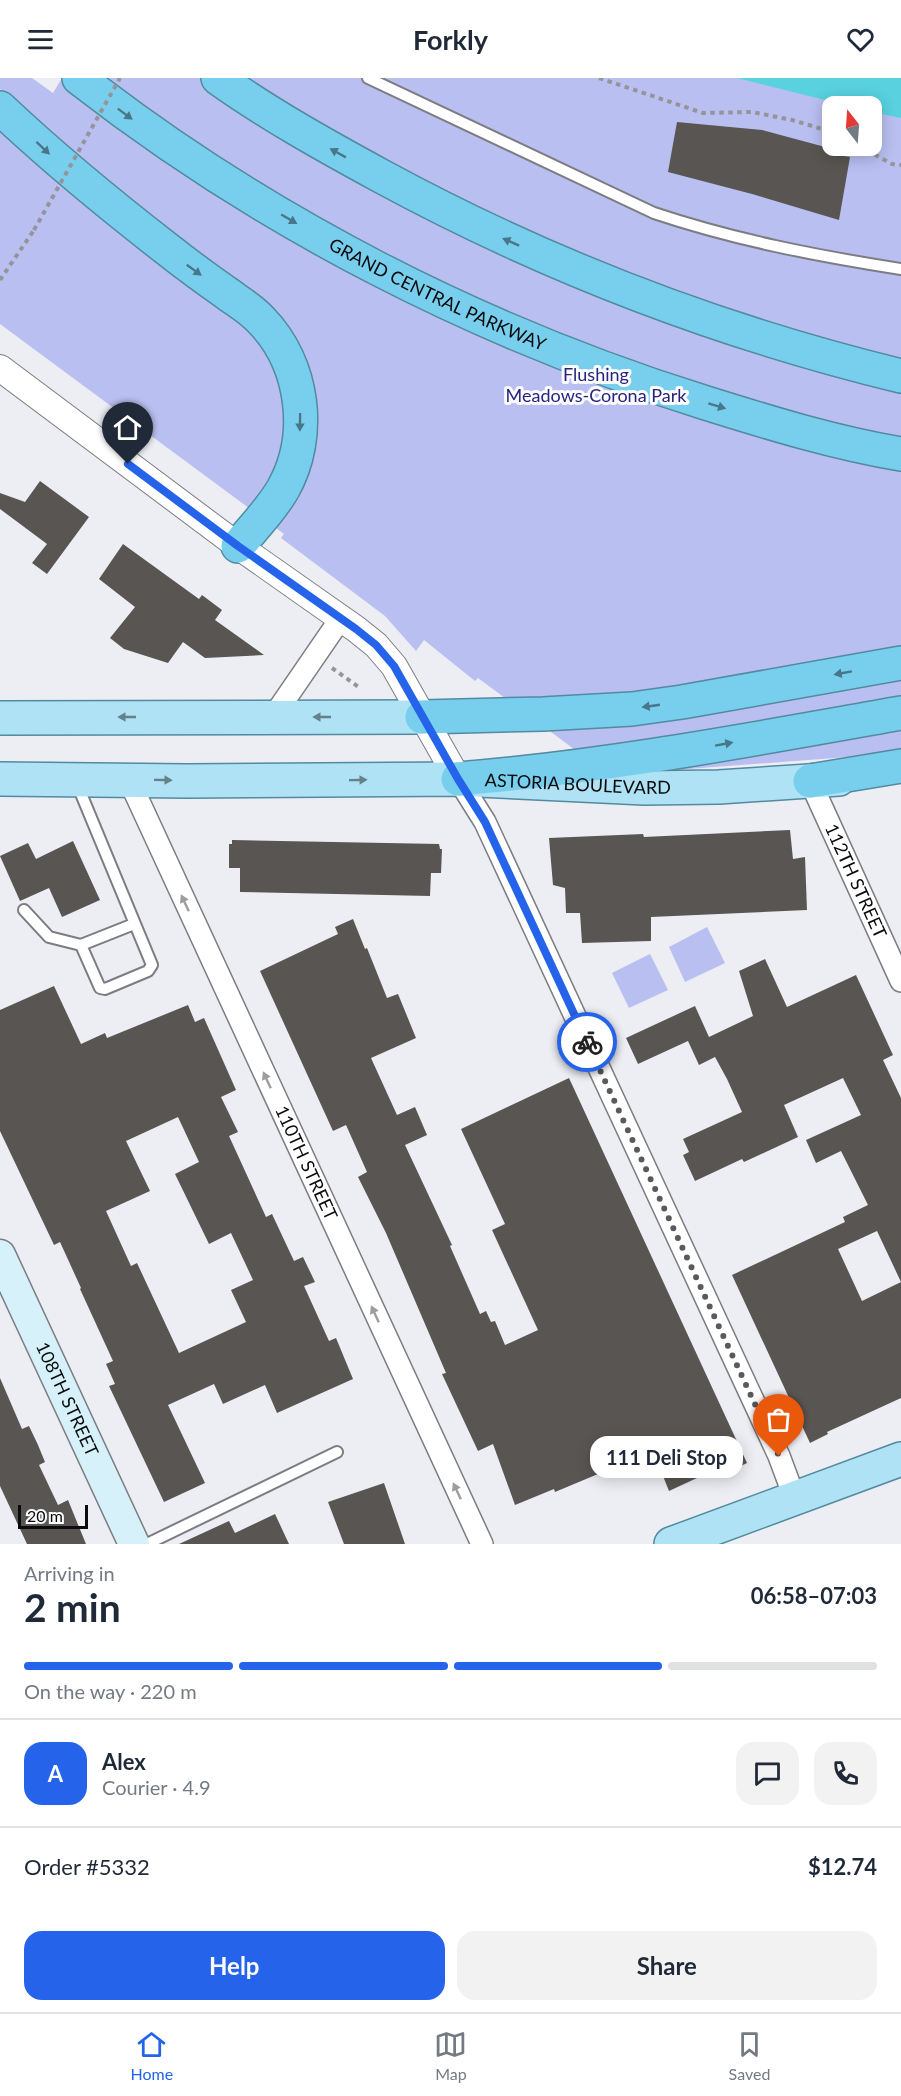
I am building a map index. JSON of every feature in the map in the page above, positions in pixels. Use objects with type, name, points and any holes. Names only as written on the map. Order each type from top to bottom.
[{"type":"highway","name":"GRAND CENTRAL PARKWAY","points":[[79,78],[139,125],[212,173],[322,238],[437,298],[519,335],[648,384],[775,424],[866,448],[901,454]]},
{"type":"highway","points":[[218,78],[335,151],[412,193],[476,226],[565,265],[715,322],[796,348],[901,376]]},
{"type":"highway","points":[[0,108],[53,158],[112,206],[261,320],[284,351],[298,390],[300,429],[297,451],[283,490],[238,546]]},
{"type":"highway","points":[[565,265],[678,304],[759,327],[901,358]]},
{"type":"highway","points":[[866,448],[901,459]]},
{"type":"highway","points":[[422,717],[632,709],[901,663]]},
{"type":"highway","points":[[458,779],[616,761],[901,713]]},
{"type":"highway","points":[[810,781],[901,766]]},
{"type":"main road","points":[[0,718],[422,717]]},
{"type":"main road","name":"ASTORIA BOULEVARD","points":[[0,779],[458,779],[644,788],[719,787],[901,777]]},
{"type":"main road","name":"108TH STREET","points":[[0,1255],[134,1544]]},
{"type":"main road","points":[[671,1544],[900,1463]]},
{"type":"street","points":[[0,368],[238,546],[367,637],[394,666],[485,822],[774,1447],[795,1499]]},
{"type":"street","points":[[273,717],[341,618]]},
{"type":"street","name":"110TH STREET","points":[[129,780],[482,1544]]},
{"type":"street","name":"112TH STREET","points":[[810,781],[901,981]]},
{"type":"lane","points":[[368,78],[654,213],[690,225],[783,248],[901,269]]},
{"type":"lane","points":[[75,779],[152,965],[148,971],[105,989],[100,988],[81,945]]},
{"type":"lane","points":[[24,910],[49,937],[81,945],[134,924]]},
{"type":"lane","points":[[147,1544],[337,1452]]},
{"type":"path","points":[[0,280],[34,230],[120,78]]},
{"type":"path","points":[[599,78],[703,113],[752,112],[822,129]]},
{"type":"path","points":[[877,156],[891,164],[901,165]]},
{"type":"path","points":[[325,663],[360,688],[363,694]]},
{"type":"green space","name":"Flushing Meadows-Corona Park","points":[[0,78],[32,78],[53,93],[62,78],[901,78],[901,753],[609,775],[478,678],[475,681],[424,640],[416,651],[385,616],[281,538],[284,534],[0,324],[0,124],[20,111],[0,89]]},
{"type":"green space","points":[[707,927],[725,963],[685,982],[669,947]]},
{"type":"green space","points":[[650,954],[668,990],[629,1008],[612,973]]},
{"type":"shaded area","points":[[737,78],[901,78],[901,118],[882,114],[882,96],[822,96],[822,99]]},
{"type":"building","points":[[677,122],[762,130],[822,146],[822,156],[850,157],[839,220],[668,172]]},
{"type":"building","points":[[40,481],[89,517],[47,574],[32,563],[47,544],[0,509],[0,493],[25,502]]},
{"type":"building","points":[[123,544],[199,599],[202,595],[222,610],[215,620],[264,655],[205,658],[183,642],[168,663],[124,649],[110,638],[135,607],[99,579]]},
{"type":"building","points":[[790,830],[793,859],[805,857],[807,910],[651,917],[651,941],[582,943],[580,913],[566,913],[565,888],[553,885],[549,838],[643,834],[644,837]]},
{"type":"building","points":[[232,840],[439,844],[442,849],[441,873],[431,873],[430,896],[240,892],[240,868],[229,868],[229,844],[232,844]]},
{"type":"building","points":[[73,841],[100,900],[62,917],[49,888],[20,901],[0,856],[28,843],[36,859]]},
{"type":"building","points":[[353,919],[387,998],[398,994],[416,1038],[371,1058],[397,1115],[415,1107],[427,1135],[405,1145],[452,1245],[450,1246],[480,1314],[486,1311],[491,1322],[495,1321],[505,1345],[538,1330],[492,1230],[505,1224],[461,1129],[569,1078],[747,1463],[729,1472],[725,1465],[669,1491],[653,1451],[555,1492],[554,1489],[515,1505],[493,1444],[478,1451],[442,1374],[446,1373],[386,1233],[358,1177],[367,1172],[346,1125],[333,1131],[260,971],[338,934],[335,927]]},
{"type":"building","points":[[765,959],[787,1007],[856,975],[893,1055],[883,1060],[901,1098],[901,1282],[901,1398],[827,1432],[828,1434],[810,1443],[732,1275],[845,1222],[843,1217],[868,1205],[841,1151],[816,1163],[806,1140],[861,1115],[843,1078],[784,1105],[798,1137],[695,1181],[683,1155],[689,1152],[683,1139],[742,1112],[727,1079],[715,1057],[699,1065],[688,1041],[638,1064],[626,1038],[695,1006],[709,1037],[753,1016],[739,971]],"holes":[[[877,1231],[901,1282],[862,1301],[838,1249]]]},
{"type":"building","points":[[54,986],[81,1044],[105,1033],[107,1038],[188,1005],[195,1022],[204,1018],[236,1090],[221,1097],[238,1132],[229,1136],[266,1217],[272,1214],[294,1261],[303,1257],[315,1282],[304,1286],[329,1341],[336,1338],[353,1379],[277,1413],[265,1385],[223,1404],[214,1384],[168,1405],[205,1483],[164,1502],[109,1386],[115,1384],[106,1364],[113,1361],[81,1288],[60,1242],[54,1245],[0,1131],[0,1010]],"holes":[[[178,1117],[199,1162],[175,1174],[209,1244],[231,1233],[253,1280],[231,1290],[246,1322],[179,1353],[137,1263],[131,1266],[106,1211],[150,1191],[126,1141]]]},
{"type":"building","points":[[0,1378],[22,1429],[29,1426],[38,1445],[45,1462],[39,1465],[58,1505],[68,1500],[86,1544],[27,1544],[0,1486]]},
{"type":"building","points":[[384,1483],[405,1544],[344,1544],[328,1502]]},
{"type":"building","points":[[275,1514],[289,1544],[179,1544],[229,1521],[235,1533]]},
{"type":"way so far","points":[[587,1042],[779,1456]]},
{"type":"place","name":"111 Deli Stop","points":[[779,1456]]},
{"type":"route","points":[[128,464],[238,546],[356,629],[376,645],[394,666],[485,822],[587,1042]]}]
